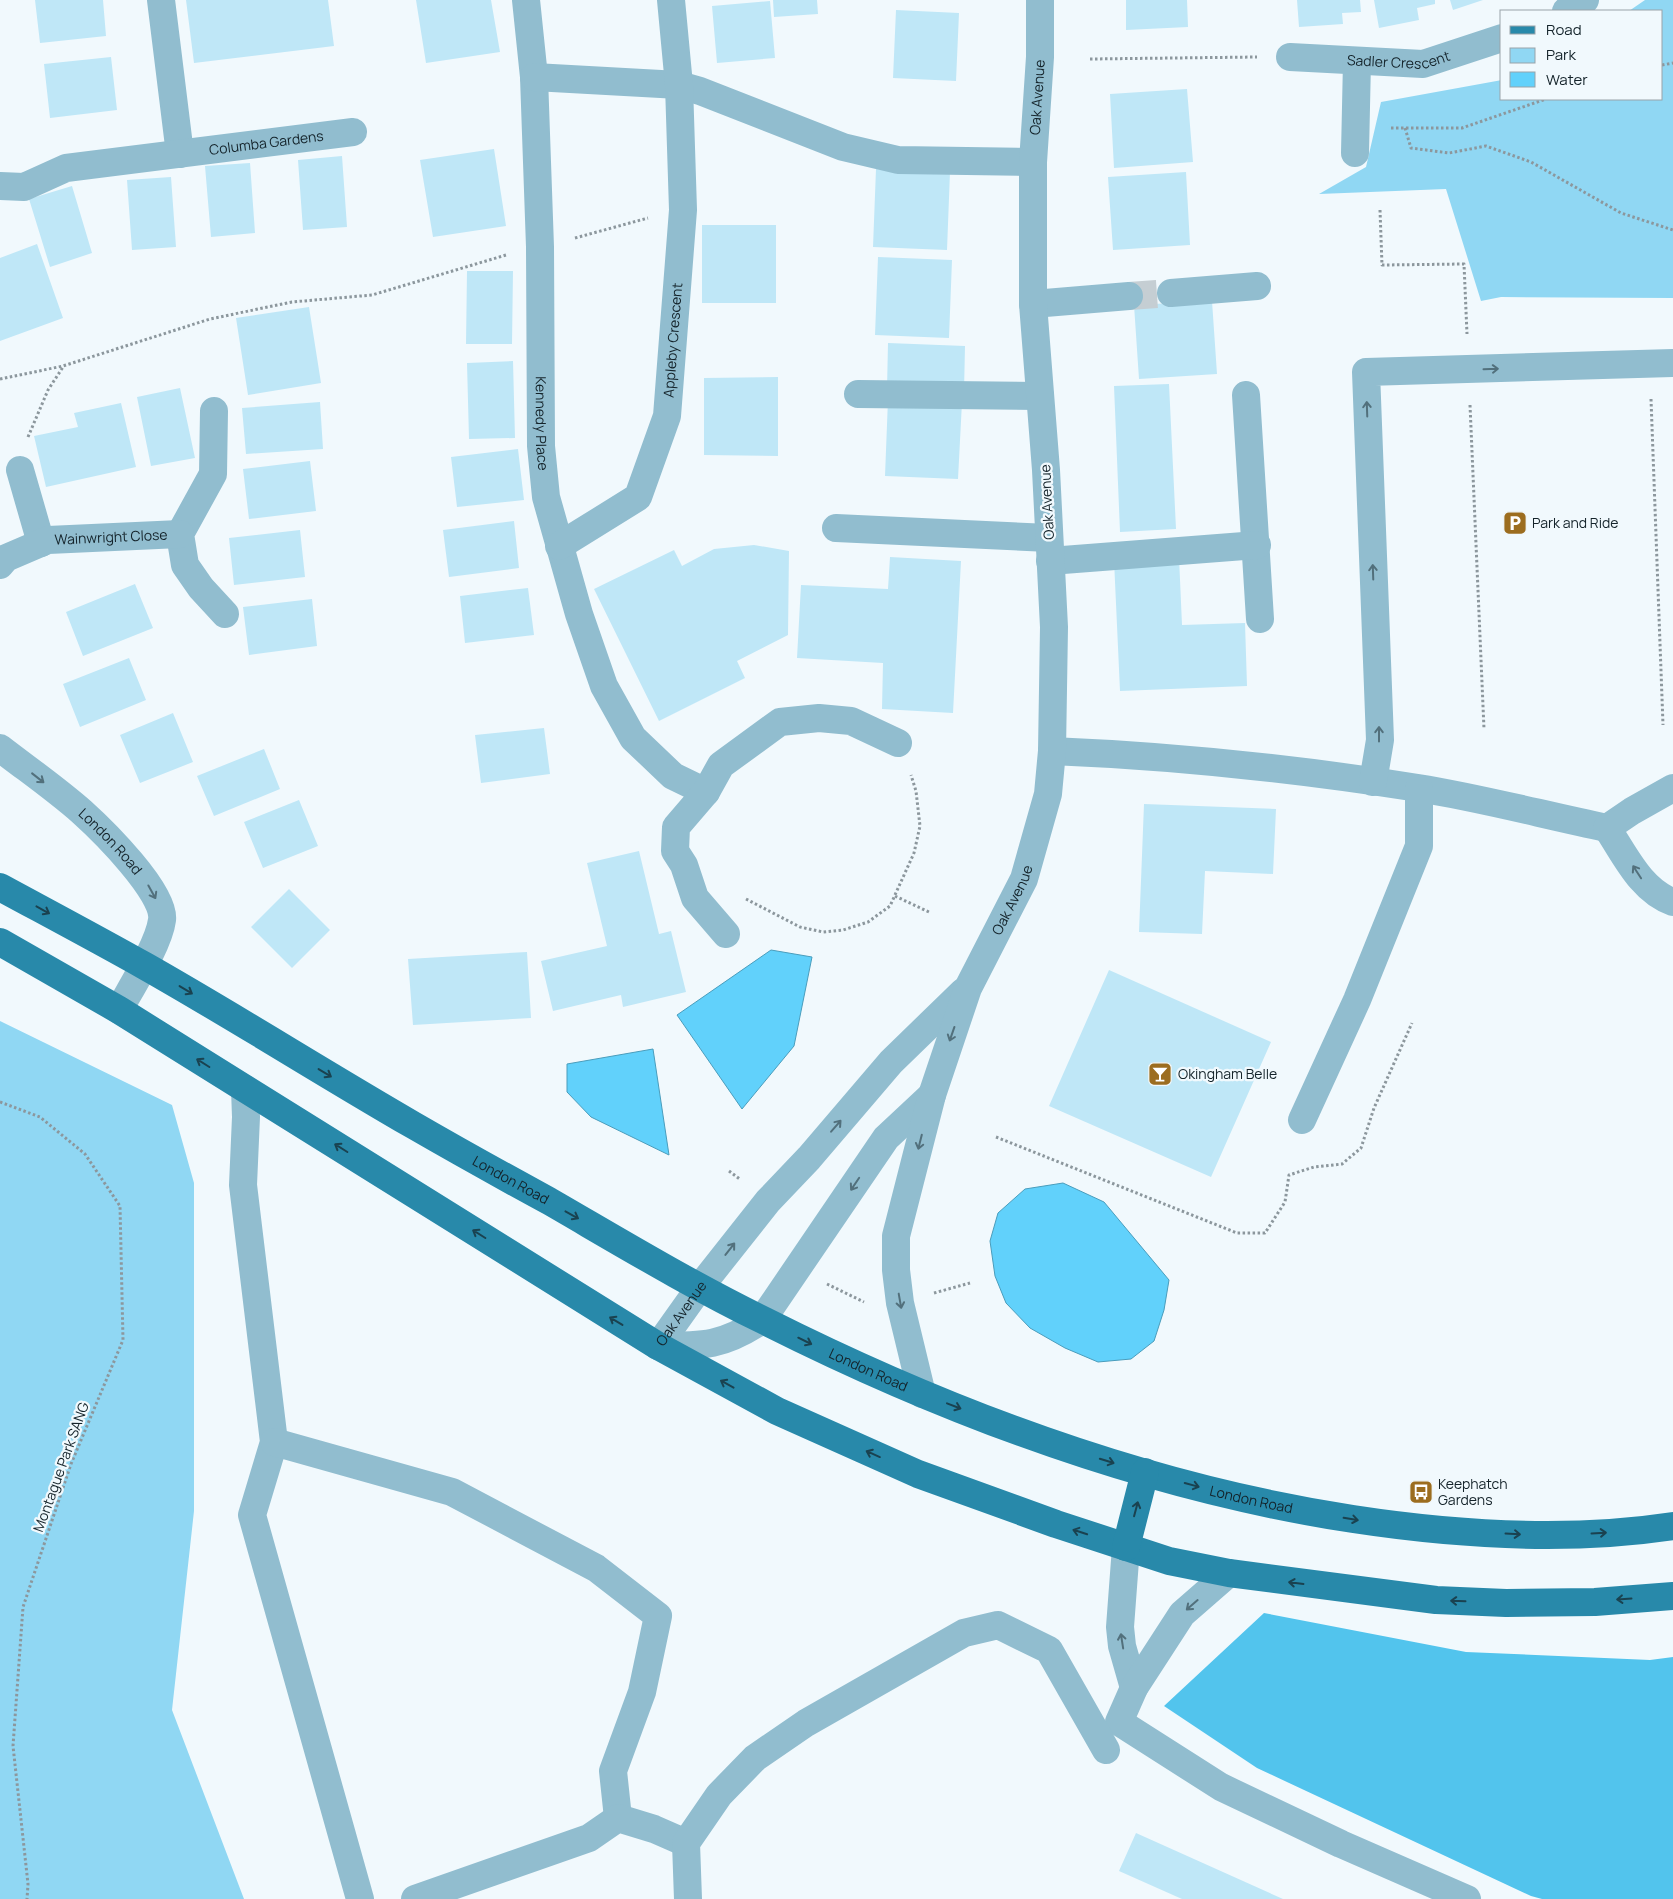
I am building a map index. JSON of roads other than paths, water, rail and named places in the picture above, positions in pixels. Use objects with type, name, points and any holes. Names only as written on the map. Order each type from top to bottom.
[{"type":"main road","name":"London Road","points":[[0,887],[144,965],[414,1126],[700,1287],[762,1320],[922,1394],[1016,1430],[1146,1472],[1224,1494],[1307,1512],[1447,1531],[1550,1535],[1608,1533],[1673,1526]]},
{"type":"main road","points":[[0,942],[119,1010],[658,1346],[777,1411],[918,1474],[1046,1521],[1126,1547],[1169,1560],[1229,1573],[1436,1600],[1506,1603],[1595,1602],[1673,1596]]},
{"type":"main road","points":[[1126,1547],[1146,1472]]},
{"type":"street","points":[[160,0],[180,154]]},
{"type":"street","name":"Kennedy Place","points":[[526,0],[534,77],[540,247],[541,446],[546,497],[579,614],[604,686],[633,738],[673,776],[706,792]]},
{"type":"street","name":"Appleby Crescent","points":[[559,546],[638,497],[667,416],[683,210],[680,85],[671,0]]},
{"type":"street","name":"Oak Avenue","points":[[922,1394],[900,1303],[896,1270],[896,1236],[932,1094],[968,988],[1024,879],[1048,794],[1052,751],[1054,636],[1050,549],[1033,304],[1033,162],[1040,57],[1040,0]]},
{"type":"street","points":[[1568,10],[1585,0]]},
{"type":"street","name":"Sadler Crescent","points":[[1290,57],[1423,64],[1500,39]]},
{"type":"street","points":[[1355,141],[1357,61]]},
{"type":"street","points":[[534,77],[680,85],[700,91],[843,147],[898,160],[1033,162]]},
{"type":"street","name":"Columba Gardens","points":[[0,186],[24,187],[66,168],[353,132]]},
{"type":"street","points":[[1171,293],[1257,286]]},
{"type":"street","points":[[1033,304],[1129,296]]},
{"type":"street","points":[[1373,782],[1380,740],[1366,372],[1662,364]]},
{"type":"street","points":[[858,394],[1040,396]]},
{"type":"street","points":[[1246,395],[1257,545],[1260,618]]},
{"type":"street","name":"Wainwright Close","points":[[214,411],[213,474],[180,534],[185,564],[201,588],[225,614]]},
{"type":"street","name":"Wainwright Close","points":[[20,470],[41,543]]},
{"type":"street","points":[[836,528],[1050,549],[1257,545]]},
{"type":"street","name":"Wainwright Close","points":[[0,565],[6,558],[48,540],[180,534]]},
{"type":"street","points":[[726,934],[695,898],[684,866],[676,851],[676,827],[706,792],[721,765],[780,722],[820,718],[851,721],[898,743]]},
{"type":"street","name":"London Road","points":[[0,748],[82,812],[141,874],[156,897],[162,919],[144,965],[119,1010]]},
{"type":"street","points":[[1052,751],[1117,754],[1373,782],[1419,789],[1607,828],[1647,887],[1663,899],[1673,902]]},
{"type":"street","points":[[1607,828],[1632,811],[1673,788]]},
{"type":"street","points":[[1302,1120],[1357,1000],[1419,846],[1419,789]]},
{"type":"street","name":"Oak Avenue","points":[[658,1346],[700,1287],[768,1201],[809,1158],[892,1062],[968,988]]},
{"type":"street","points":[[245,1088],[246,1117],[243,1185],[274,1442],[252,1515],[360,1899]]},
{"type":"street","name":"Oak Avenue","points":[[658,1346],[698,1346],[721,1342],[740,1334],[762,1320],[886,1138],[932,1094]]},
{"type":"street","points":[[274,1442],[452,1492],[596,1568],[658,1616],[642,1692],[613,1771],[618,1818]]},
{"type":"street","points":[[1126,1547],[1120,1627],[1122,1646],[1134,1688]]},
{"type":"street","points":[[1229,1573],[1182,1614],[1134,1688],[1119,1722],[1221,1787],[1341,1844],[1467,1899]]},
{"type":"street","points":[[688,1899],[686,1843],[719,1795],[755,1758],[806,1723],[964,1633],[998,1625],[1049,1650],[1106,1750]]},
{"type":"street","points":[[618,1818],[654,1829],[686,1843]]},
{"type":"street","points":[[415,1899],[589,1838],[618,1818]]},
{"type":"water","points":[[771,950],[812,957],[794,1046],[742,1109],[677,1015]]},
{"type":"water","points":[[653,1049],[669,1155],[591,1117],[567,1092],[567,1064]]},
{"type":"water","points":[[1063,1183],[1104,1202],[1169,1280],[1164,1310],[1154,1341],[1131,1359],[1098,1362],[1065,1348],[1030,1328],[1006,1303],[995,1276],[990,1241],[998,1213],[1025,1189]]},
{"type":"tunnel","points":[[1129,296],[1171,293]]},
{"type":"place","name":"Park and Ride","points":[[1515,523]]},
{"type":"place","name":"Okingham Belle","points":[[1160,1074]]},
{"type":"place","name":"Keephatch Gardens","points":[[1421,1492]]}]
